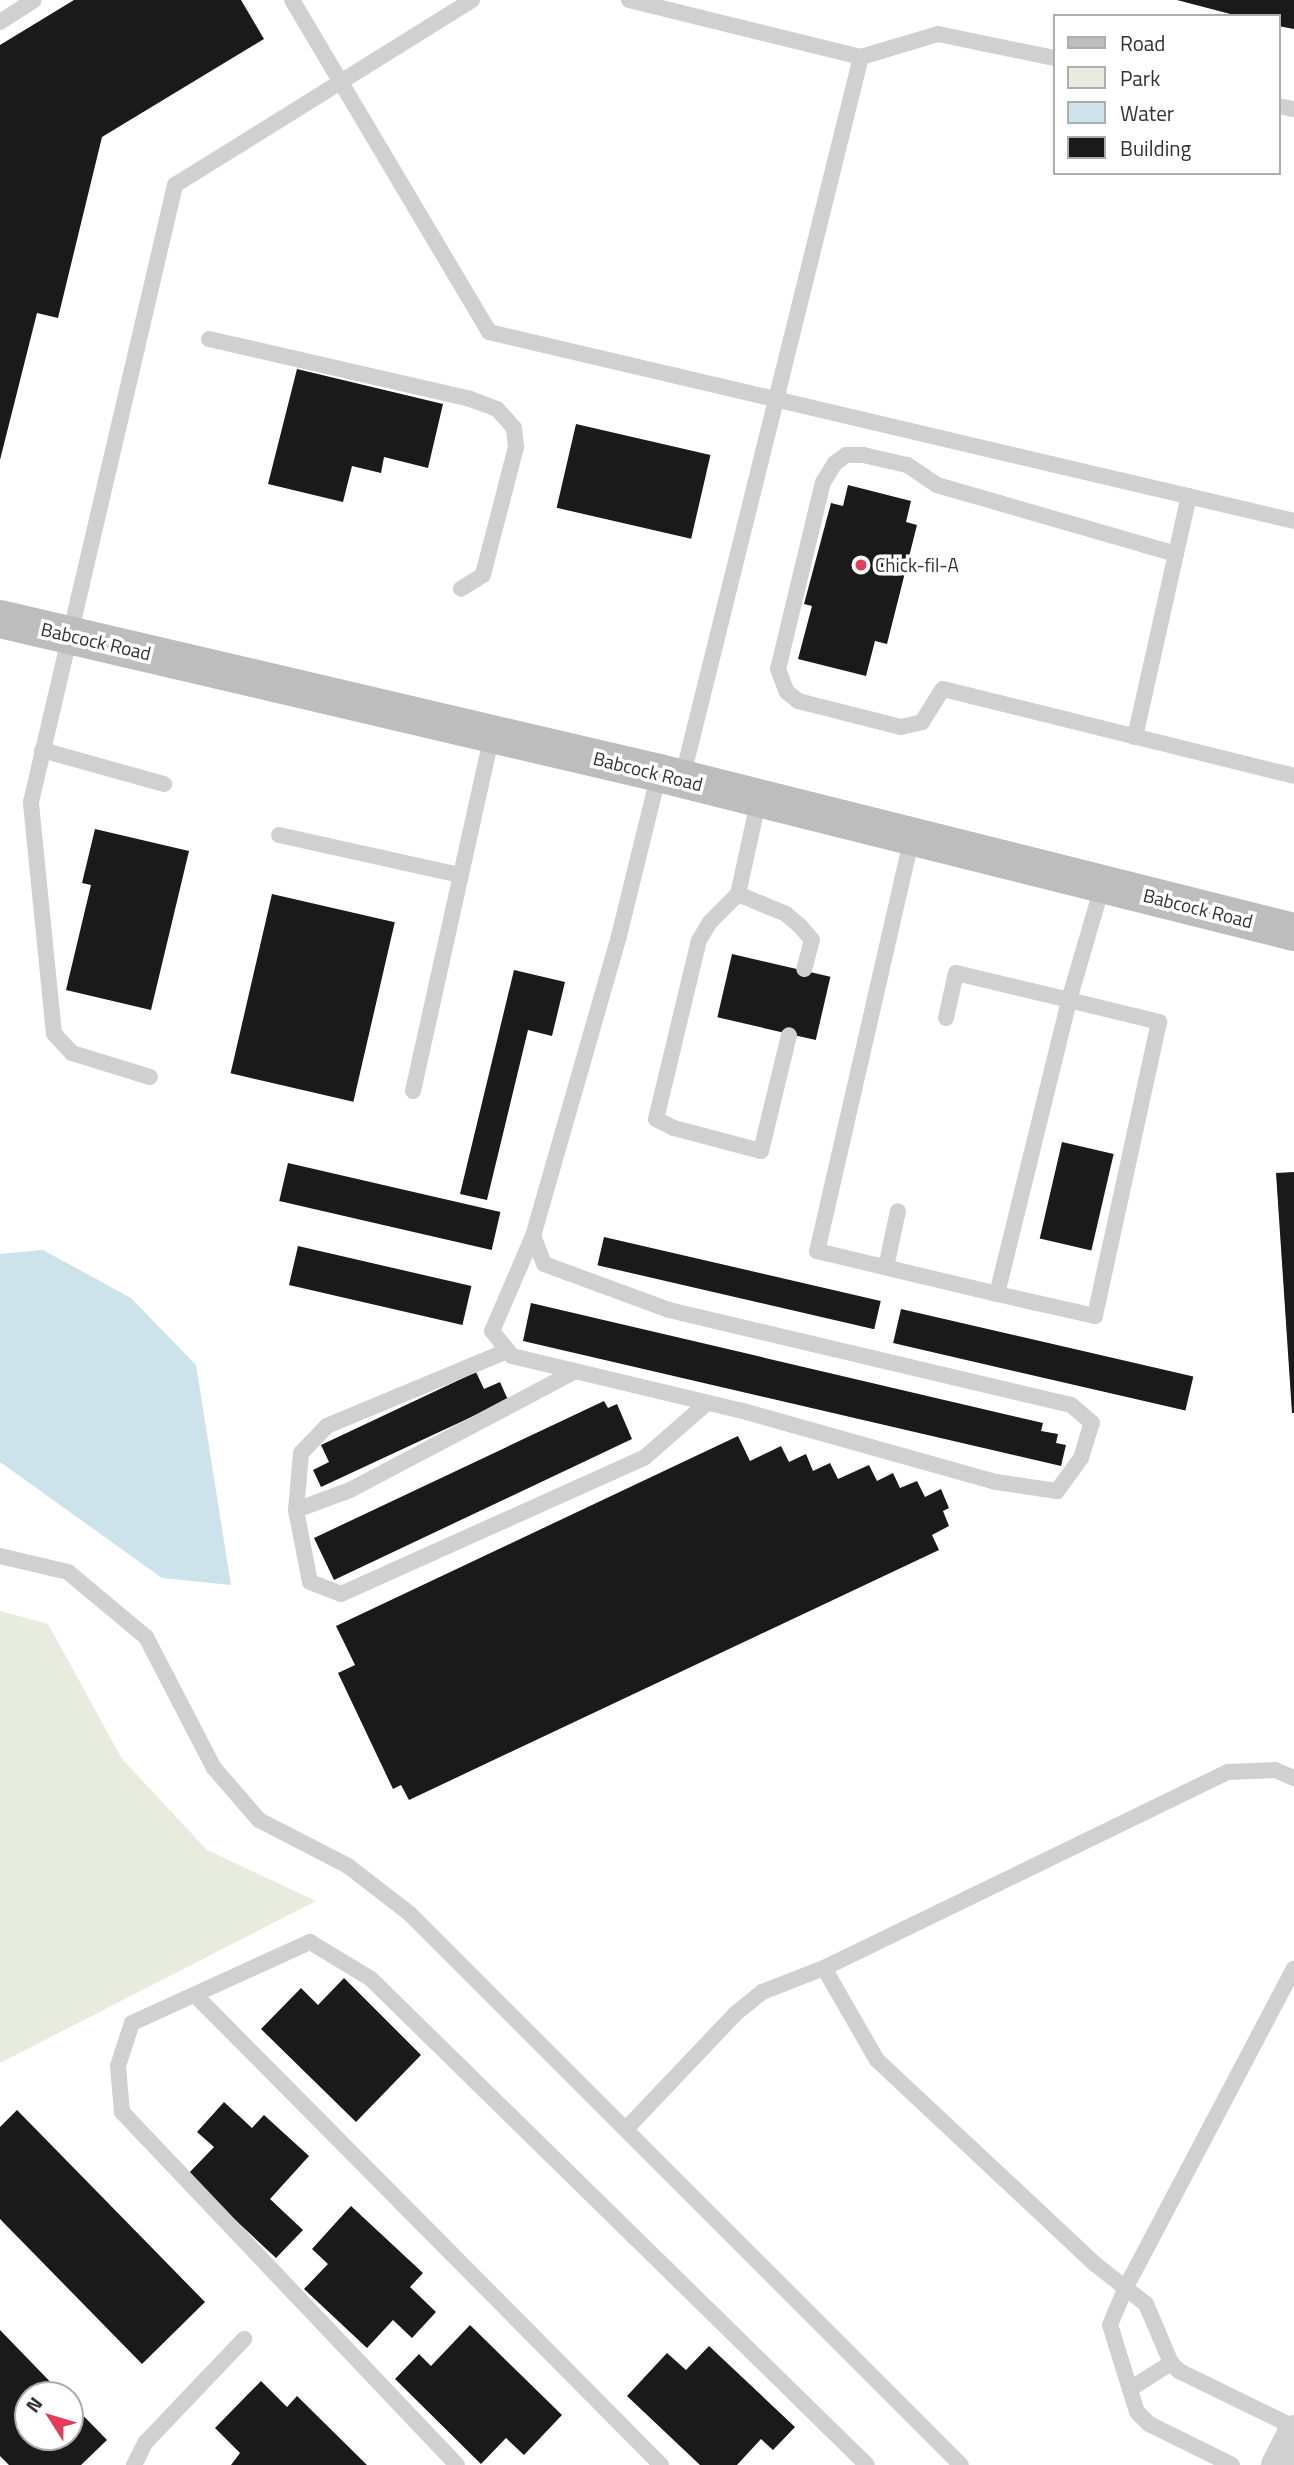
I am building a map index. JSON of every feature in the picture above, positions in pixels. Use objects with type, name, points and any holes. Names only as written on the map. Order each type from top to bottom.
[{"type":"main road","name":"Babcock Road","points":[[0,619],[670,776],[1294,932]]},
{"type":"street","points":[[1277,2465],[1294,2429]]},
{"type":"lane","points":[[0,22],[34,0]]},
{"type":"lane","points":[[292,0],[489,332],[1294,521]]},
{"type":"lane","points":[[150,1077],[72,1053],[54,1034],[31,802],[175,185],[472,0]]},
{"type":"lane","points":[[629,0],[861,57],[938,34],[1052,58]]},
{"type":"lane","points":[[533,1236],[544,1264],[669,1310],[1071,1405],[1092,1423],[1081,1458],[1057,1491],[996,1482],[707,1403],[512,1356],[492,1331],[533,1236],[615,949],[670,776],[776,400],[861,57]]},
{"type":"lane","points":[[209,339],[470,399],[497,409],[514,428],[516,447],[483,575],[461,589]]},
{"type":"lane","points":[[1176,554],[937,485],[907,466],[863,455],[846,455],[835,463],[823,482],[778,669],[787,691],[798,701],[901,727],[922,722],[943,689],[1294,776]]},
{"type":"lane","points":[[1135,737],[1189,496]]},
{"type":"lane","points":[[413,1091],[492,735]]},
{"type":"lane","points":[[42,750],[164,784]]},
{"type":"lane","points":[[759,798],[738,894],[710,922],[699,940],[656,1119],[674,1128],[761,1152],[789,1035]]},
{"type":"lane","points":[[279,835],[460,875]]},
{"type":"lane","points":[[912,837],[817,1251],[1095,1316],[1159,1022],[956,973],[946,1018]]},
{"type":"lane","points":[[998,1294],[1069,1000],[1103,884]]},
{"type":"lane","points":[[738,894],[786,914],[800,926],[812,940],[804,969]]},
{"type":"lane","points":[[886,1267],[898,1211]]},
{"type":"lane","points":[[507,1351],[327,1426],[301,1453],[296,1510],[310,1582],[341,1594],[644,1458],[707,1403]]},
{"type":"lane","points":[[296,1510],[350,1490],[574,1372]]},
{"type":"lane","points":[[0,1556],[68,1572],[146,1637],[214,1768],[259,1819],[348,1866],[410,1914],[961,2465]]},
{"type":"lane","points":[[626,2129],[735,2014],[762,1992],[824,1968],[1228,1772],[1275,1770],[1294,1778]]},
{"type":"lane","points":[[457,2465],[122,2112],[118,2066],[132,2023],[310,1942],[371,1979],[867,2465]]},
{"type":"lane","points":[[824,1968],[877,2060],[1095,2264],[1146,2304],[1171,2363],[1179,2371],[1294,2429]]},
{"type":"lane","points":[[1232,2465],[1149,2424],[1137,2412],[1110,2325],[1126,2287],[1294,1969]]},
{"type":"lane","points":[[195,1995],[661,2465]]},
{"type":"lane","points":[[134,2465],[145,2443],[244,2339]]},
{"type":"lane","points":[[1129,2389],[1171,2363]]},
{"type":"green space","points":[[0,1611],[48,1624],[122,1759],[207,1850],[316,1901],[0,2063]]},
{"type":"water","points":[[43,1250],[131,1298],[196,1365],[231,1585],[162,1578],[0,1462],[0,1254]]},
{"type":"building","points":[[74,0],[241,0],[264,39],[102,137],[58,318],[37,313],[0,460],[0,45]]},
{"type":"building","points":[[1177,0],[1294,0],[1294,29],[1280,26],[1280,14],[1230,14]]},
{"type":"building","points":[[297,369],[443,404],[428,468],[384,457],[381,473],[352,466],[343,502],[268,484]]},
{"type":"building","points":[[576,424],[710,455],[691,539],[557,508]]},
{"type":"building","name":"Chick-fil-A","points":[[848,485],[911,501],[906,522],[917,525],[887,644],[875,641],[866,676],[798,659],[812,606],[804,604],[831,503],[843,506]]},
{"type":"building","points":[[95,829],[189,851],[151,1010],[66,990],[91,885],[82,883]]},
{"type":"building","points":[[272,894],[395,922],[353,1102],[231,1073]]},
{"type":"building","points":[[732,954],[830,977],[816,1040],[717,1017]]},
{"type":"building","points":[[514,970],[565,982],[552,1036],[528,1030],[487,1200],[460,1194]]},
{"type":"building","points":[[1062,1142],[1114,1154],[1091,1250],[1040,1238]]},
{"type":"building","points":[[288,1163],[500,1212],[492,1250],[279,1201]]},
{"type":"building","points":[[1294,1172],[1294,1413],[1292,1413],[1276,1173]]},
{"type":"building","points":[[604,1237],[881,1301],[874,1329],[597,1265]]},
{"type":"building","points":[[298,1246],[471,1286],[462,1325],[289,1285]]},
{"type":"building","points":[[531,1303],[1043,1423],[1041,1431],[1058,1434],[1056,1443],[1066,1445],[1061,1466],[523,1341]]},
{"type":"building","points":[[901,1309],[1193,1376],[1185,1411],[893,1343]]},
{"type":"building","points":[[476,1372],[484,1389],[500,1382],[508,1400],[321,1487],[313,1470],[329,1462],[321,1445]]},
{"type":"building","points":[[604,1401],[608,1408],[617,1404],[632,1439],[334,1580],[314,1538]]},
{"type":"building","points":[[738,1436],[750,1461],[781,1446],[789,1462],[806,1454],[813,1471],[830,1463],[838,1479],[869,1465],[877,1481],[893,1473],[900,1488],[917,1481],[925,1497],[941,1489],[949,1508],[943,1511],[949,1526],[932,1535],[939,1550],[409,1800],[401,1785],[393,1789],[338,1673],[355,1665],[336,1626]]},
{"type":"building","points":[[344,1978],[421,2055],[356,2122],[261,2029],[301,1988],[318,2005]]},
{"type":"building","points":[[224,2102],[252,2128],[264,2115],[309,2156],[270,2199],[303,2230],[276,2258],[187,2175],[214,2147],[197,2132]]},
{"type":"building","points":[[17,2110],[205,2302],[142,2364],[0,2219],[0,2127]]},
{"type":"building","points":[[351,2206],[423,2273],[410,2287],[436,2312],[412,2338],[393,2320],[367,2348],[304,2289],[328,2264],[312,2249]]},
{"type":"building","points":[[470,2325],[562,2415],[524,2455],[506,2438],[481,2464],[395,2379],[419,2354],[431,2366]]},
{"type":"building","points":[[0,2330],[49,2381],[14,2381],[14,2451],[84,2451],[84,2416],[107,2440],[81,2465],[9,2465],[0,2456]]},
{"type":"building","points":[[709,2346],[795,2427],[773,2450],[761,2439],[737,2465],[700,2465],[627,2396],[667,2353],[686,2370]]},
{"type":"building","points":[[261,2381],[287,2407],[297,2396],[367,2465],[231,2465],[240,2453],[215,2428]]},
{"type":"place","name":"Chick-fil-A","points":[[861,565]]}]
